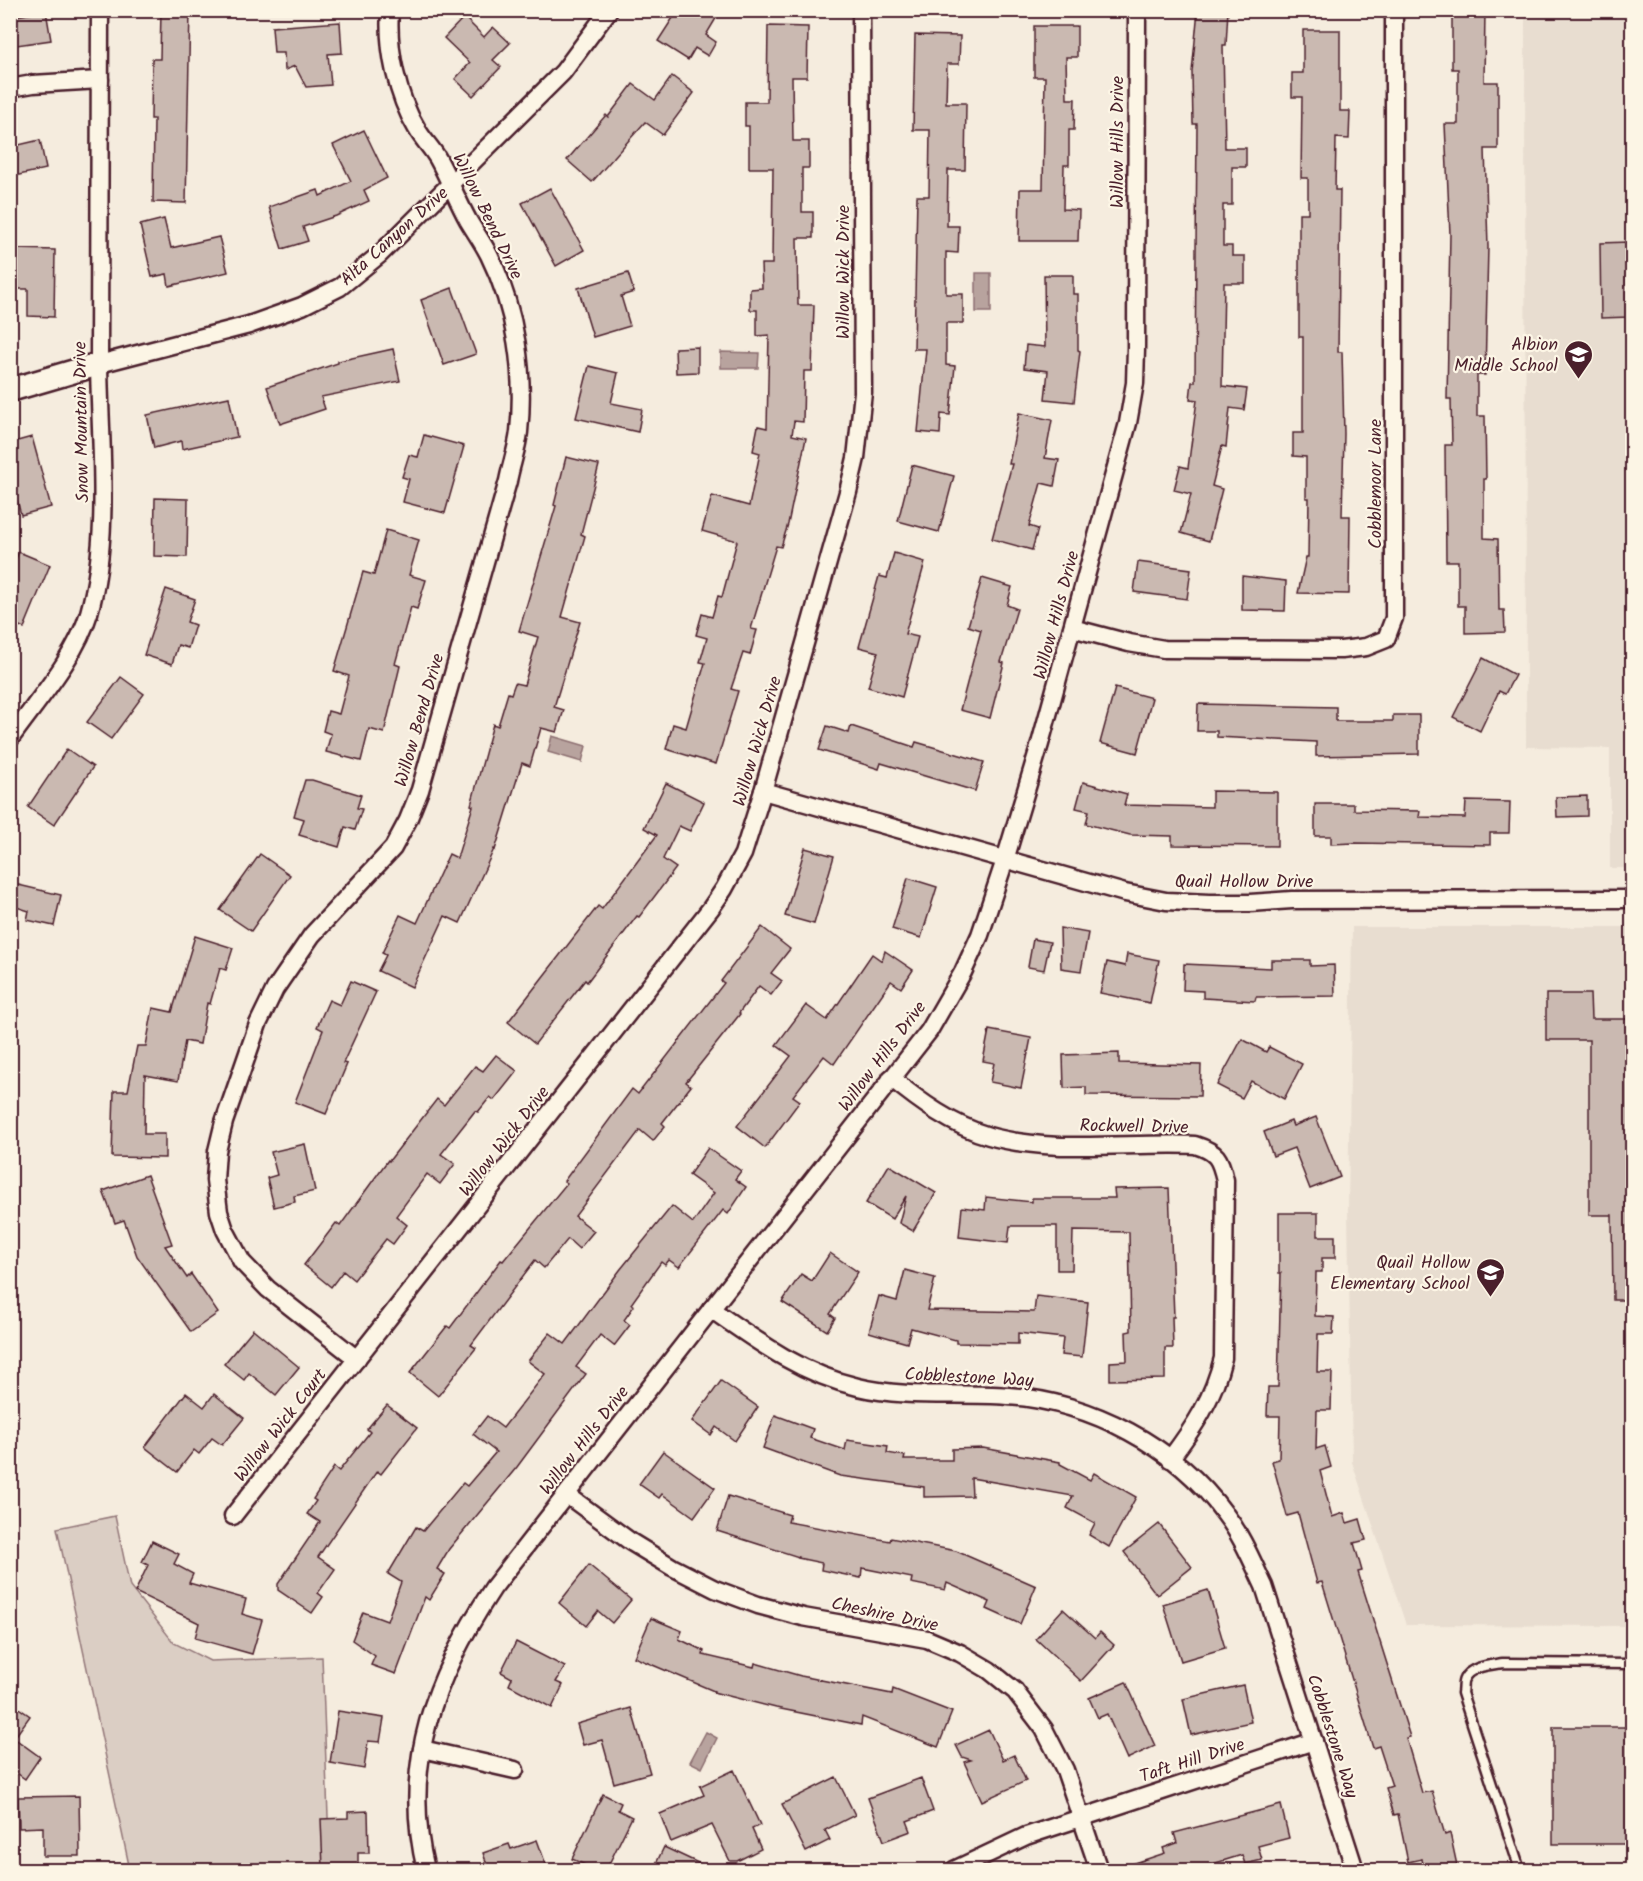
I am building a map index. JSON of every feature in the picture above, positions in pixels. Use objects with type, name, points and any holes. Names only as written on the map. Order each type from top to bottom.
[{"type":"street","name":"Snow Mountain Drive","points":[[10,739],[72,651],[91,605],[98,577],[102,537],[99,364],[100,10]]},
{"type":"street","name":"Willow Bend Drive","points":[[357,1359],[268,1289],[242,1262],[225,1230],[219,1212],[216,1166],[224,1122],[258,1024],[275,989],[312,935],[393,848],[408,820],[420,790],[508,481],[519,424],[521,384],[516,337],[505,296],[490,256],[437,158],[417,129],[403,98],[394,61],[389,23],[390,10]]},
{"type":"street","name":"Alta Canyon Drive","points":[[10,390],[249,324],[312,301],[340,287],[380,255],[563,72],[609,10]]},
{"type":"street","name":"Willow Wick Drive","points":[[357,1359],[711,908],[730,880],[742,854],[763,791],[848,492],[861,424],[863,392],[861,10]]},
{"type":"street","name":"Willow Hills Drive","points":[[426,1870],[420,1847],[416,1813],[417,1780],[422,1749],[435,1699],[467,1627],[493,1588],[929,1031],[963,972],[980,935],[1005,860],[1072,628],[1128,423],[1135,383],[1137,10]]},
{"type":"street","name":"Cobblemoor Lane","points":[[1072,628],[1129,643],[1164,649],[1341,650],[1366,647],[1386,639],[1394,618],[1394,10]]},
{"type":"street","points":[[10,88],[42,83],[100,80]]},
{"type":"street","name":"Quail Hollow Drive","points":[[763,791],[1125,893],[1166,901],[1250,903],[1304,900],[1632,899]]},
{"type":"street","name":"Rockwell Drive","points":[[891,1078],[915,1097],[952,1120],[986,1136],[1030,1144],[1195,1145],[1210,1150],[1221,1161],[1225,1180],[1223,1358],[1209,1402],[1170,1459]]},
{"type":"street","name":"Cobblestone Way","points":[[711,1308],[763,1346],[793,1364],[825,1378],[860,1388],[898,1394],[1010,1396],[1051,1403],[1098,1416],[1140,1438],[1170,1459],[1200,1485],[1225,1513],[1246,1548],[1264,1586],[1355,1870]]},
{"type":"street","name":"Willow Wick Court","points":[[233,1516],[357,1359]]},
{"type":"street","name":"Cheshire Drive","points":[[567,1495],[631,1542],[672,1567],[715,1588],[758,1605],[803,1617],[927,1639],[960,1653],[989,1670],[1015,1691],[1044,1729],[1065,1770],[1099,1870]]},
{"type":"street","name":"Taft Hill Drive","points":[[954,1870],[1026,1836],[1081,1816],[1314,1741]]},
{"type":"street","points":[[422,1749],[515,1770]]},
{"type":"lane","points":[[1520,1870],[1462,1693],[1463,1680],[1469,1673],[1484,1666],[1503,1663],[1632,1664]]},
{"type":"shaded area","name":"Albion Middle School","points":[[1525,11],[1632,11],[1632,868],[1610,868],[1610,748],[1526,747]]},
{"type":"shaded area","points":[[976,273],[991,273],[991,312],[976,312]]},
{"type":"shaded area","points":[[721,352],[759,353],[758,368],[721,368]]},
{"type":"shaded area","points":[[552,736],[586,746],[582,762],[548,752]]},
{"type":"shaded area","name":"Quail Hollow Elementary School","points":[[1352,927],[1632,927],[1632,1626],[1406,1625],[1352,1462],[1348,1211]]},
{"type":"shaded area","points":[[115,1516],[130,1587],[174,1643],[210,1661],[322,1657],[330,1870],[130,1870],[57,1528]]},
{"type":"shaded area","points":[[706,1732],[717,1738],[702,1768],[690,1762]]},
{"type":"building","points":[[161,10],[190,10],[186,203],[153,202],[152,59],[160,59]]},
{"type":"building","points":[[678,10],[721,10],[706,35],[716,42],[708,56],[695,48],[688,60],[658,41]]},
{"type":"building","points":[[1198,10],[1228,10],[1226,45],[1223,45],[1225,148],[1246,148],[1246,167],[1232,167],[1232,205],[1223,205],[1223,246],[1232,246],[1232,256],[1245,256],[1245,283],[1224,283],[1222,386],[1247,389],[1244,410],[1230,408],[1226,447],[1222,446],[1212,486],[1222,489],[1209,541],[1181,533],[1191,494],[1174,490],[1180,466],[1188,468],[1197,400],[1190,399],[1192,382],[1195,382],[1197,124],[1193,124],[1192,72]]},
{"type":"building","points":[[1452,10],[1485,10],[1484,82],[1498,82],[1498,149],[1485,149],[1488,247],[1485,375],[1477,375],[1477,416],[1485,416],[1484,538],[1498,539],[1499,610],[1504,610],[1505,632],[1465,633],[1465,606],[1458,606],[1458,561],[1446,561],[1445,445],[1452,445],[1451,399],[1447,399],[1450,234],[1445,124],[1458,124],[1458,69],[1452,69]]},
{"type":"building","points":[[46,11],[51,40],[10,46],[10,17]]},
{"type":"building","points":[[464,17],[484,37],[493,27],[510,43],[493,60],[501,67],[473,96],[455,79],[470,63],[444,38]]},
{"type":"building","points":[[340,22],[342,53],[328,54],[331,85],[306,87],[295,66],[285,70],[284,53],[274,53],[272,27]]},
{"type":"building","points":[[768,26],[808,27],[807,77],[792,77],[793,141],[809,141],[809,168],[802,168],[802,212],[813,212],[813,238],[797,238],[798,305],[814,305],[812,371],[804,371],[803,422],[794,421],[792,435],[806,438],[788,524],[781,547],[776,546],[751,629],[757,630],[750,655],[743,653],[731,689],[738,691],[716,764],[666,749],[673,724],[686,728],[705,663],[700,662],[707,638],[696,635],[702,614],[712,617],[718,596],[722,597],[737,541],[702,531],[712,496],[749,506],[760,453],[753,451],[758,426],[767,428],[769,335],[757,336],[757,310],[750,310],[750,289],[762,288],[761,264],[772,264],[773,168],[749,168],[749,126],[745,126],[745,102],[767,102]]},
{"type":"building","points":[[1034,26],[1077,26],[1077,57],[1066,57],[1067,99],[1075,99],[1074,130],[1069,130],[1069,165],[1064,165],[1063,209],[1079,210],[1078,241],[1019,241],[1020,189],[1043,189],[1045,77],[1034,77]]},
{"type":"building","points":[[1303,30],[1340,30],[1340,111],[1350,111],[1349,139],[1336,138],[1335,190],[1340,190],[1338,352],[1342,352],[1344,434],[1342,516],[1350,516],[1349,594],[1298,593],[1306,557],[1308,557],[1309,498],[1306,498],[1306,457],[1293,456],[1293,433],[1303,433],[1303,337],[1299,337],[1299,213],[1308,213],[1308,178],[1301,178],[1302,97],[1292,97],[1292,73],[1303,73]]},
{"type":"building","points":[[915,35],[960,36],[959,64],[947,64],[946,103],[966,103],[965,170],[948,170],[947,226],[959,226],[958,253],[946,252],[946,294],[963,294],[963,323],[946,323],[946,365],[955,366],[950,415],[941,414],[940,434],[918,432],[926,349],[914,349],[917,196],[929,196],[930,130],[913,130]]},
{"type":"building","points":[[672,76],[694,93],[663,135],[645,122],[592,182],[567,160],[606,115],[608,117],[633,84],[655,100]]},
{"type":"building","points":[[364,130],[387,178],[364,190],[369,201],[336,216],[303,227],[308,241],[282,249],[269,207],[318,190],[320,196],[351,181],[333,145]]},
{"type":"building","points":[[40,140],[46,169],[10,177],[10,147]]},
{"type":"building","points":[[550,188],[584,250],[556,266],[522,203]]},
{"type":"building","points":[[164,219],[171,248],[219,237],[228,272],[169,286],[167,274],[152,277],[140,225]]},
{"type":"building","points":[[1628,242],[1629,317],[1601,318],[1600,243]]},
{"type":"building","points":[[14,249],[55,250],[54,317],[28,316],[28,289],[13,289]]},
{"type":"building","points":[[628,273],[634,292],[621,296],[630,326],[593,337],[578,288]]},
{"type":"building","points":[[1044,275],[1073,275],[1073,294],[1078,294],[1078,350],[1080,351],[1074,402],[1045,399],[1048,371],[1024,368],[1026,345],[1045,347]]},
{"type":"building","points":[[452,288],[476,354],[444,365],[421,300]]},
{"type":"building","points":[[698,347],[698,372],[676,373],[675,348]]},
{"type":"building","points":[[393,349],[400,381],[321,397],[325,409],[280,424],[267,387],[338,363],[338,361]]},
{"type":"building","points":[[589,366],[618,373],[611,403],[642,409],[638,432],[576,418]]},
{"type":"building","points":[[229,397],[237,437],[182,449],[181,441],[154,448],[147,415]]},
{"type":"building","points":[[1019,413],[1052,420],[1045,458],[1059,460],[1054,486],[1041,483],[1029,526],[1038,529],[1032,550],[992,539],[1012,464],[1009,464]]},
{"type":"building","points":[[424,435],[464,446],[445,513],[403,502],[409,479],[402,477],[409,455],[418,457]]},
{"type":"building","points":[[32,437],[51,507],[21,515],[16,496],[10,497],[10,443]]},
{"type":"building","points":[[566,457],[599,465],[581,534],[585,536],[562,617],[580,622],[554,707],[564,710],[557,732],[541,728],[530,766],[522,763],[495,850],[460,923],[445,916],[412,987],[378,971],[386,955],[382,953],[400,915],[417,923],[449,854],[457,858],[473,806],[471,805],[493,724],[498,726],[508,693],[511,694],[515,683],[524,685],[538,637],[519,631],[556,506],[554,505]]},
{"type":"building","points":[[912,465],[954,476],[939,532],[898,521]]},
{"type":"building","points":[[155,498],[188,499],[187,557],[154,556]]},
{"type":"building","points":[[386,530],[419,540],[409,575],[426,580],[417,609],[411,607],[395,664],[400,666],[384,733],[369,729],[361,761],[326,752],[331,734],[323,731],[328,711],[339,714],[349,676],[334,671],[363,572],[374,575]]},
{"type":"building","points":[[19,552],[50,565],[24,628],[10,622],[10,571]]},
{"type":"building","points":[[894,553],[925,562],[905,634],[918,637],[902,697],[868,687],[878,652],[859,647],[879,576],[887,578]]},
{"type":"building","points":[[1138,562],[1191,569],[1187,599],[1134,592]]},
{"type":"building","points":[[1242,576],[1286,581],[1285,611],[1242,610]]},
{"type":"building","points":[[982,578],[1012,587],[1007,605],[1017,609],[1001,662],[1004,663],[990,718],[960,710],[981,630],[968,626]]},
{"type":"building","points":[[166,589],[195,599],[187,622],[195,625],[188,648],[178,645],[172,664],[144,655]]},
{"type":"building","points":[[1483,658],[1515,675],[1505,694],[1499,691],[1480,731],[1453,717]]},
{"type":"building","points":[[121,677],[144,694],[111,739],[87,722]]},
{"type":"building","points":[[1115,688],[1152,698],[1137,753],[1100,743]]},
{"type":"building","points":[[1198,704],[1336,707],[1336,721],[1393,721],[1393,715],[1419,715],[1419,754],[1316,756],[1316,742],[1217,737],[1217,731],[1197,731]]},
{"type":"building","points":[[827,726],[849,733],[851,726],[914,747],[916,742],[984,762],[975,791],[881,763],[879,769],[819,750]]},
{"type":"building","points":[[67,749],[93,767],[54,825],[28,807]]},
{"type":"building","points":[[305,780],[312,780],[361,795],[357,808],[362,809],[355,830],[345,827],[339,847],[299,835],[304,819],[294,816]]},
{"type":"building","points":[[1083,782],[1127,794],[1124,805],[1212,807],[1212,791],[1277,792],[1277,846],[1172,845],[1172,836],[1130,835],[1086,824],[1089,811],[1076,808]]},
{"type":"building","points":[[666,783],[704,802],[690,831],[679,826],[663,859],[676,868],[587,982],[585,980],[535,1044],[508,1022],[598,906],[602,909],[657,835],[644,828]]},
{"type":"building","points":[[1587,796],[1587,816],[1557,817],[1556,797]]},
{"type":"building","points":[[1466,801],[1510,802],[1509,833],[1490,833],[1490,845],[1331,844],[1331,836],[1315,836],[1315,804],[1354,804],[1354,810],[1420,811],[1419,817],[1465,818]]},
{"type":"building","points":[[805,848],[834,856],[814,924],[785,916]]},
{"type":"building","points":[[260,854],[290,875],[251,931],[220,910]]},
{"type":"building","points":[[908,878],[937,887],[921,938],[892,929]]},
{"type":"building","points":[[10,883],[61,895],[54,926],[27,920],[29,911],[10,905]]},
{"type":"building","points":[[762,927],[790,949],[771,973],[782,981],[771,995],[759,986],[740,1014],[686,1082],[691,1086],[662,1123],[665,1126],[653,1141],[640,1130],[575,1216],[594,1231],[579,1249],[568,1239],[544,1268],[535,1260],[471,1345],[476,1348],[438,1396],[410,1373],[447,1326],[450,1328],[501,1260],[503,1261],[567,1183],[564,1181],[632,1089],[638,1094],[724,983],[721,981]]},
{"type":"building","points":[[1060,928],[1088,933],[1081,971],[1061,968]]},
{"type":"building","points":[[195,936],[233,948],[226,970],[220,968],[210,1004],[207,1003],[200,1044],[185,1041],[178,1081],[145,1075],[144,1134],[165,1134],[165,1158],[112,1157],[114,1091],[128,1091],[137,1046],[146,1046],[153,1008],[172,1012]]},
{"type":"building","points":[[1033,939],[1050,942],[1044,970],[1028,967]]},
{"type":"building","points":[[885,951],[913,970],[901,988],[891,981],[834,1064],[824,1056],[793,1096],[800,1101],[765,1148],[737,1126],[791,1056],[776,1045],[806,1005],[827,1020],[872,954],[882,961]]},
{"type":"building","points":[[1127,954],[1159,960],[1150,1003],[1100,993],[1107,962],[1125,966]]},
{"type":"building","points":[[1271,960],[1310,960],[1310,966],[1334,965],[1335,996],[1256,997],[1255,1001],[1203,998],[1203,991],[1183,990],[1184,964],[1271,968]]},
{"type":"building","points":[[351,981],[376,992],[343,1063],[347,1064],[326,1114],[295,1102],[323,1030],[317,1027],[329,1000],[340,1005]]},
{"type":"building","points":[[1546,994],[1590,994],[1591,1019],[1632,1019],[1632,1300],[1613,1300],[1612,1215],[1589,1215],[1589,1040],[1546,1040]]},
{"type":"building","points":[[989,1030],[1031,1038],[1021,1088],[990,1082],[994,1063],[983,1061]]},
{"type":"building","points":[[1242,1039],[1266,1052],[1269,1047],[1302,1064],[1284,1099],[1251,1081],[1242,1098],[1217,1085]]},
{"type":"building","points":[[1119,1053],[1119,1063],[1201,1065],[1200,1096],[1086,1095],[1086,1087],[1064,1088],[1063,1055]]},
{"type":"building","points":[[496,1055],[517,1071],[494,1100],[490,1097],[478,1112],[475,1111],[441,1154],[455,1164],[440,1184],[427,1174],[396,1216],[407,1225],[393,1244],[386,1239],[354,1280],[343,1271],[331,1287],[304,1265],[336,1223],[340,1226],[388,1160],[437,1099],[444,1105],[475,1066],[483,1071]]},
{"type":"building","points":[[1316,1117],[1340,1177],[1310,1189],[1294,1148],[1273,1156],[1264,1132],[1291,1121],[1293,1126]]},
{"type":"building","points":[[305,1144],[315,1191],[294,1196],[295,1202],[274,1207],[267,1178],[277,1175],[271,1152]]},
{"type":"building","points":[[708,1148],[741,1171],[735,1179],[746,1187],[728,1214],[723,1210],[679,1267],[669,1260],[665,1265],[661,1262],[631,1304],[634,1306],[624,1320],[630,1325],[614,1346],[600,1335],[576,1367],[586,1374],[517,1467],[449,1549],[437,1569],[445,1574],[429,1600],[425,1597],[396,1674],[371,1665],[375,1656],[352,1640],[363,1612],[387,1621],[401,1582],[388,1574],[416,1527],[423,1531],[463,1483],[467,1486],[496,1452],[473,1434],[487,1416],[503,1428],[545,1374],[528,1361],[550,1333],[565,1344],[620,1270],[672,1206],[693,1223],[714,1193],[689,1175]]},
{"type":"building","points":[[889,1165],[936,1193],[913,1231],[899,1223],[906,1196],[892,1219],[866,1203]]},
{"type":"building","points":[[147,1175],[172,1244],[165,1246],[187,1278],[191,1274],[218,1313],[191,1332],[137,1256],[124,1220],[115,1223],[103,1191]]},
{"type":"building","points":[[1169,1188],[1174,1317],[1172,1317],[1173,1348],[1165,1348],[1165,1379],[1110,1380],[1110,1362],[1127,1361],[1126,1332],[1131,1331],[1129,1232],[1073,1231],[1072,1270],[1057,1270],[1057,1226],[1010,1226],[1008,1243],[959,1237],[962,1207],[985,1210],[986,1197],[1032,1202],[1032,1198],[1115,1198],[1114,1189]]},
{"type":"building","points":[[1279,1213],[1318,1213],[1318,1236],[1335,1236],[1335,1258],[1322,1258],[1322,1272],[1316,1272],[1315,1316],[1334,1317],[1333,1334],[1318,1334],[1317,1372],[1332,1372],[1331,1410],[1317,1410],[1316,1449],[1325,1446],[1331,1467],[1320,1471],[1332,1517],[1344,1513],[1347,1523],[1360,1519],[1366,1540],[1354,1543],[1362,1571],[1358,1572],[1410,1737],[1406,1738],[1422,1793],[1432,1791],[1445,1835],[1450,1833],[1458,1870],[1424,1870],[1422,1859],[1408,1862],[1398,1814],[1394,1815],[1386,1788],[1392,1786],[1379,1746],[1373,1748],[1322,1582],[1317,1583],[1298,1513],[1287,1516],[1272,1461],[1279,1459],[1280,1416],[1267,1416],[1268,1387],[1278,1387],[1281,1273],[1279,1273]]},
{"type":"building","points":[[830,1253],[858,1272],[830,1314],[835,1318],[827,1331],[782,1302],[801,1274],[812,1281]]},
{"type":"building","points":[[905,1270],[935,1278],[927,1310],[1034,1312],[1036,1296],[1088,1302],[1082,1357],[1061,1355],[1063,1338],[1018,1333],[1018,1344],[956,1343],[956,1340],[911,1328],[907,1343],[869,1332],[879,1296],[897,1301]]},
{"type":"building","points":[[253,1329],[299,1367],[276,1395],[249,1373],[244,1380],[224,1364]]},
{"type":"building","points":[[721,1381],[758,1407],[735,1441],[716,1427],[711,1435],[692,1421]]},
{"type":"building","points":[[186,1393],[204,1407],[214,1394],[244,1418],[222,1445],[212,1438],[199,1454],[194,1450],[177,1472],[145,1447]]},
{"type":"building","points":[[387,1405],[417,1428],[381,1474],[377,1471],[318,1557],[335,1569],[318,1593],[323,1597],[312,1613],[278,1590],[278,1584],[320,1522],[307,1514],[316,1501],[313,1499],[334,1467],[339,1471],[370,1432],[367,1429]]},
{"type":"building","points":[[775,1415],[813,1429],[810,1438],[845,1450],[847,1440],[888,1446],[887,1453],[905,1456],[904,1460],[952,1460],[952,1449],[983,1448],[1060,1462],[1090,1480],[1094,1473],[1136,1497],[1109,1547],[1089,1535],[1095,1523],[1067,1508],[1073,1496],[971,1478],[972,1496],[924,1497],[924,1487],[840,1476],[763,1448]]},
{"type":"building","points":[[663,1451],[715,1488],[694,1517],[662,1494],[659,1498],[639,1484]]},
{"type":"building","points":[[728,1496],[790,1515],[788,1522],[956,1551],[1036,1586],[1020,1624],[987,1609],[990,1602],[947,1583],[945,1590],[911,1583],[912,1578],[862,1568],[861,1578],[821,1570],[822,1563],[798,1558],[717,1531]]},
{"type":"building","points":[[1159,1524],[1192,1567],[1157,1595],[1124,1552]]},
{"type":"building","points":[[152,1541],[179,1554],[174,1564],[193,1574],[189,1583],[246,1599],[242,1614],[262,1620],[252,1654],[195,1638],[199,1623],[135,1592],[148,1565],[142,1562]]},
{"type":"building","points":[[589,1565],[631,1600],[612,1623],[598,1611],[586,1626],[559,1603]]},
{"type":"building","points":[[1208,1590],[1225,1648],[1181,1661],[1163,1604]]},
{"type":"building","points":[[1063,1609],[1095,1638],[1100,1632],[1114,1645],[1081,1681],[1036,1639]]},
{"type":"building","points":[[651,1618],[682,1631],[679,1639],[704,1651],[703,1655],[754,1667],[755,1663],[801,1676],[892,1694],[893,1689],[952,1712],[938,1747],[862,1717],[861,1725],[776,1708],[713,1692],[634,1657]]},
{"type":"building","points":[[516,1642],[565,1667],[556,1682],[563,1685],[552,1708],[509,1685],[512,1678],[501,1672]]},
{"type":"building","points":[[1126,1682],[1155,1746],[1127,1759],[1107,1714],[1098,1718],[1089,1698]]},
{"type":"building","points":[[1243,1685],[1251,1722],[1191,1735],[1183,1699]]},
{"type":"building","points":[[10,1702],[30,1716],[14,1738],[40,1757],[25,1779],[10,1768]]},
{"type":"building","points":[[631,1708],[650,1773],[614,1783],[602,1740],[583,1745],[577,1724]]},
{"type":"building","points":[[338,1711],[384,1718],[380,1742],[368,1741],[364,1769],[330,1763]]},
{"type":"building","points":[[1553,1727],[1632,1727],[1632,1844],[1553,1844]]},
{"type":"building","points":[[989,1730],[1003,1760],[1014,1755],[1026,1781],[982,1801],[964,1762],[971,1760],[962,1757],[956,1745]]},
{"type":"building","points":[[734,1770],[760,1825],[752,1829],[761,1849],[737,1861],[730,1861],[712,1825],[671,1842],[660,1814],[704,1795],[700,1786]]},
{"type":"building","points":[[836,1777],[855,1815],[825,1830],[830,1840],[806,1852],[782,1804]]},
{"type":"building","points":[[921,1778],[933,1811],[907,1821],[911,1831],[884,1841],[868,1798]]},
{"type":"building","points":[[603,1794],[621,1803],[618,1810],[632,1817],[606,1870],[596,1870],[572,1859]]},
{"type":"building","points":[[79,1796],[80,1856],[43,1856],[43,1827],[19,1828],[18,1797]]},
{"type":"building","points":[[1281,1805],[1289,1838],[1258,1846],[1262,1860],[1245,1864],[1242,1855],[1193,1870],[1124,1870],[1123,1867],[1165,1853],[1163,1848],[1177,1843],[1174,1833]]},
{"type":"building","points":[[368,1811],[369,1853],[358,1853],[358,1867],[323,1868],[321,1819],[348,1818],[348,1812]]},
{"type":"building","points":[[537,1840],[548,1870],[489,1870],[483,1853],[509,1844],[511,1849]]},
{"type":"building","points":[[664,1847],[713,1870],[653,1870]]},
{"type":"place","name":"Albion Middle School","points":[[1579,380]]},
{"type":"place","name":"Quail Hollow Elementary School","points":[[1491,1298]]}]
